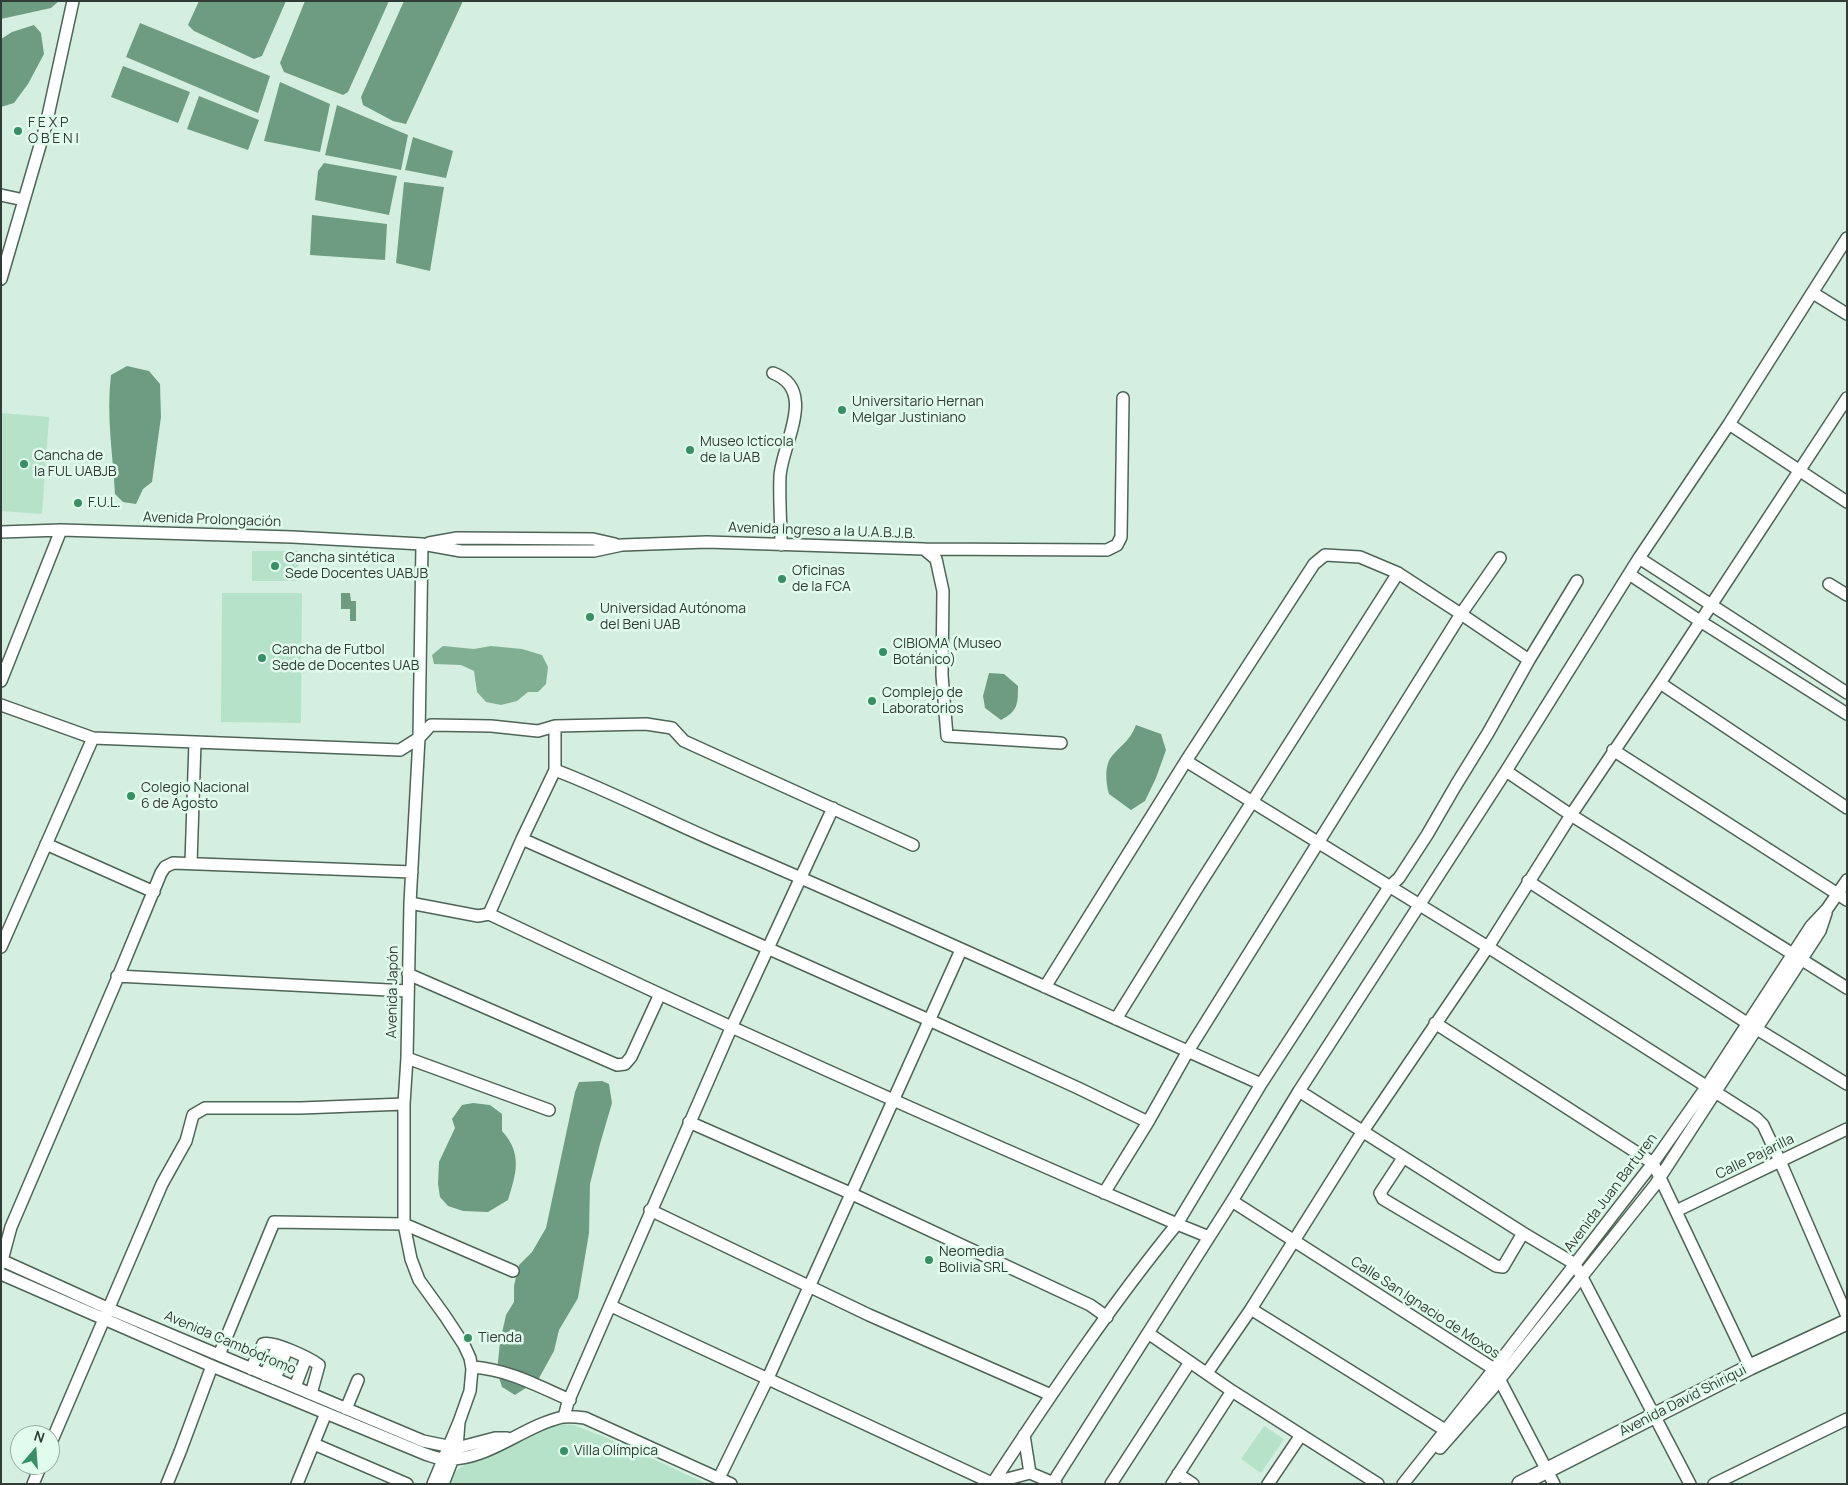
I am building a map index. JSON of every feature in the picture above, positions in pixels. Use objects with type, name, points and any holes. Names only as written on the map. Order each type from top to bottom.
[{"type":"main road","name":"Avenida David Shiriqui","points":[[1520,1484],[1551,1477],[1655,1416],[1750,1367],[1847,1322]]},
{"type":"street","points":[[1,279],[46,125],[73,1]]},
{"type":"street","points":[[1,195],[24,200]]},
{"type":"street","points":[[611,1306],[992,1484],[1030,1473],[1054,1483],[1299,1091],[1506,771],[1639,558],[1729,424],[1847,238]]},
{"type":"street","points":[[1813,293],[1847,314]]},
{"type":"street","points":[[773,373],[788,381],[796,410],[780,475],[781,544]]},
{"type":"street","points":[[924,549],[1107,550],[1117,545],[1121,537],[1123,398]]},
{"type":"street","points":[[1208,1373],[1251,1309],[1363,1131],[1488,947],[1613,750],[1660,683],[1846,402]]},
{"type":"street","points":[[1729,424],[1847,502]]},
{"type":"street","points":[[1,681],[61,530]]},
{"type":"street","name":"Avenida Prolongación","points":[[1,532],[61,530],[422,544]]},
{"type":"street","name":"Avenida Ingreso a la U.A.B.J.B.","points":[[422,544],[457,538],[593,539],[622,545],[707,542],[924,549],[936,559],[943,592],[942,675],[948,736],[1061,743]]},
{"type":"street","name":"Avenida Japón","points":[[422,544],[419,738],[410,904],[407,1058],[404,1104],[404,1224],[411,1259],[419,1280],[464,1345],[472,1367],[470,1391],[459,1422],[443,1484]]},
{"type":"street","points":[[1045,987],[1186,760],[1314,564],[1325,555],[1360,557],[1398,573],[1529,660]]},
{"type":"street","points":[[1104,1193],[1148,1122],[1188,1051],[1318,842],[1461,614],[1500,558]]},
{"type":"street","points":[[1639,558],[1847,693]]},
{"type":"street","points":[[1116,1019],[1252,801],[1398,573]]},
{"type":"street","points":[[1629,574],[1847,714]]},
{"type":"street","points":[[992,1484],[1051,1395],[1177,1224],[1261,1084],[1389,887],[1399,878],[1427,835],[1577,581]]},
{"type":"street","points":[[1829,584],[1847,595]]},
{"type":"street","points":[[1660,683],[1847,808]]},
{"type":"street","points":[[1,705],[93,738],[400,750],[419,738],[431,726],[491,726],[538,731],[555,726],[646,724],[672,728],[684,741],[913,845]]},
{"type":"street","points":[[489,914],[555,770],[555,726]]},
{"type":"street","points":[[1,947],[93,738]]},
{"type":"street","points":[[192,863],[195,742]]},
{"type":"street","points":[[1613,750],[1842,897]]},
{"type":"street","points":[[1186,760],[1389,887],[1420,904],[1756,1118],[1763,1125],[1780,1161],[1847,1316]]},
{"type":"street","points":[[555,770],[801,876],[961,950],[1261,1084]]},
{"type":"street","points":[[1506,771],[1571,815],[1847,988]]},
{"type":"street","points":[[564,1417],[650,1210],[767,948],[833,808]]},
{"type":"street","points":[[522,839],[929,1020],[1148,1122]]},
{"type":"street","points":[[46,844],[154,892]]},
{"type":"street","points":[[2,1261],[11,1227],[165,867],[173,863],[192,863],[412,872]]},
{"type":"street","name":"Avenida Juan Barturen","points":[[1403,1484],[1445,1430],[1497,1375],[1582,1276],[1660,1177],[1711,1089],[1797,958],[1811,926],[1842,897],[1847,880]]},
{"type":"street","points":[[1528,882],[1752,1026],[1847,1084]]},
{"type":"street","points":[[410,904],[478,916],[489,914],[894,1100],[1104,1193],[1209,1237]]},
{"type":"street","points":[[719,1478],[768,1378],[961,950]]},
{"type":"street","points":[[408,974],[617,1065],[625,1064],[632,1057],[660,994]]},
{"type":"street","points":[[117,976],[408,991]]},
{"type":"street","points":[[1435,1023],[1654,1163],[1750,1367]]},
{"type":"street","points":[[407,1058],[549,1110]]},
{"type":"street","name":"Avenida Juan Barturen","points":[[1412,1484],[1497,1375],[1575,1264],[1711,1089]]},
{"type":"street","points":[[1299,1091],[1522,1233],[1575,1264],[1690,1484]]},
{"type":"street","points":[[58,1425],[162,1184],[186,1141],[193,1115],[205,1108],[301,1108],[404,1104]]},
{"type":"street","points":[[690,1122],[850,1193],[1090,1305],[1107,1317]]},
{"type":"street","name":"Calle Pajarilla","points":[[1676,1211],[1847,1130]]},
{"type":"street","points":[[1403,1158],[1380,1193],[1383,1199],[1496,1266],[1503,1267],[1522,1233]]},
{"type":"street","name":"Calle San Ignacio de Moxos","points":[[1232,1200],[1497,1375],[1551,1477]]},
{"type":"street","points":[[650,1210],[869,1314],[1051,1395]]},
{"type":"street","points":[[219,1355],[274,1222],[404,1224],[513,1271]]},
{"type":"street","name":"Avenida Cambódromo","points":[[2,1261],[212,1366],[425,1454],[451,1453]]},
{"type":"street","name":"Avenida Cambódromo","points":[[1,1274],[219,1355],[451,1453]]},
{"type":"street","points":[[1251,1309],[1445,1430]]},
{"type":"street","points":[[1148,1333],[1232,1391],[1378,1484]]},
{"type":"street","points":[[250,1369],[262,1344],[269,1343],[283,1348],[319,1365],[311,1394]]},
{"type":"street","points":[[270,1377],[283,1348]]},
{"type":"street","points":[[295,1387],[306,1358]]},
{"type":"street","points":[[1111,1484],[1190,1362]]},
{"type":"street","points":[[167,1484],[212,1366]]},
{"type":"street","points":[[472,1367],[488,1368],[503,1372],[570,1400]]},
{"type":"street","points":[[346,1409],[358,1380]]},
{"type":"street","points":[[1193,1484],[1175,1479],[1232,1391]]},
{"type":"street","points":[[297,1484],[326,1413]]},
{"type":"street","points":[[451,1453],[495,1438],[512,1438],[547,1422],[564,1417],[586,1418],[731,1484]]},
{"type":"street","points":[[1714,1484],[1847,1419]]},
{"type":"street","points":[[1024,1435],[1030,1473]]},
{"type":"street","points":[[1268,1484],[1301,1435]]},
{"type":"street","points":[[314,1444],[407,1484]]},
{"type":"street","name":"Avenida Japón","points":[[433,1484],[451,1453]]},
{"type":"shaded area","points":[[1,1],[59,1],[51,8],[1,19]]},
{"type":"shaded area","points":[[199,1],[286,1],[262,56],[254,59],[194,31],[188,25]]},
{"type":"shaded area","points":[[305,1],[389,1],[348,92],[343,95],[284,72],[280,63]]},
{"type":"shaded area","points":[[404,1],[463,1],[406,124],[393,121],[363,105],[361,97]]},
{"type":"shaded area","points":[[140,23],[270,76],[258,113],[126,57]]},
{"type":"shaded area","points":[[34,25],[41,33],[44,54],[28,84],[14,103],[1,107],[1,39],[12,32]]},
{"type":"shaded area","points":[[123,66],[190,92],[178,123],[111,97]]},
{"type":"shaded area","points":[[280,82],[330,104],[320,152],[264,141]]},
{"type":"shaded area","points":[[199,96],[259,120],[248,150],[187,129]]},
{"type":"shaded area","points":[[337,105],[408,135],[401,170],[325,155]]},
{"type":"shaded area","points":[[413,137],[453,151],[446,178],[405,170]]},
{"type":"shaded area","points":[[324,163],[397,176],[389,215],[315,200],[318,171]]},
{"type":"shaded area","points":[[404,182],[444,187],[430,271],[396,263]]},
{"type":"shaded area","points":[[312,215],[387,224],[385,260],[310,255]]},
{"type":"shaded area","points":[[127,366],[149,371],[160,384],[161,417],[152,482],[143,489],[136,504],[123,502],[115,494],[110,435],[111,375]]},
{"type":"shaded area","name":"Cancha de la FUL UABJB","points":[[1,413],[49,417],[42,514],[1,511]]},
{"type":"shaded area","name":"Cancha sintética Sede Docentes UABJB","points":[[252,551],[298,551],[298,581],[252,581]]},
{"type":"shaded area","name":"Cancha de Futbol Sede de Docentes UAB","points":[[222,593],[302,593],[301,723],[221,722]]},
{"type":"shaded area","points":[[341,593],[350,593],[351,601],[356,601],[356,621],[350,621],[350,609],[341,609]]},
{"type":"shaded area","points":[[443,646],[474,649],[491,646],[522,649],[542,655],[548,667],[546,684],[538,692],[528,692],[517,701],[501,705],[486,702],[477,692],[474,671],[461,665],[434,664],[432,655]]},
{"type":"shaded area","points":[[989,673],[1004,674],[1018,686],[1018,698],[1014,710],[1001,720],[985,708],[983,696]]},
{"type":"shaded area","points":[[1136,725],[1161,734],[1166,750],[1145,801],[1131,810],[1109,794],[1106,774],[1109,760],[1128,739]]},
{"type":"shaded area","points":[[602,1081],[609,1084],[612,1103],[590,1184],[589,1233],[578,1298],[559,1330],[554,1351],[538,1380],[515,1395],[502,1387],[497,1371],[500,1342],[506,1315],[514,1302],[514,1286],[519,1265],[532,1252],[546,1228],[575,1092],[579,1082]]},
{"type":"shaded area","points":[[473,1103],[490,1105],[502,1114],[502,1131],[509,1140],[515,1156],[515,1173],[508,1200],[488,1212],[463,1211],[448,1206],[440,1197],[438,1184],[439,1162],[455,1128],[452,1119],[462,1105]]},
{"type":"shaded area","name":"Villa Olímpica","points":[[559,1424],[574,1425],[607,1438],[707,1484],[444,1484],[448,1477],[464,1465],[540,1428]]},
{"type":"shaded area","points":[[1264,1426],[1284,1439],[1261,1473],[1241,1459]]},
{"type":"place","name":"F E X P O B E N I","points":[[18,131]]},
{"type":"place","name":"Universitario Hernan Melgar Justiniano","points":[[842,410]]},
{"type":"place","name":"Museo Ictícola de la UAB","points":[[690,450]]},
{"type":"place","name":"Cancha de la FUL UABJB","points":[[24,464]]},
{"type":"place","name":"F.U.L.","points":[[78,503]]},
{"type":"place","name":"Cancha sintética Sede Docentes UABJB","points":[[275,566]]},
{"type":"place","name":"Oficinas de la FCA","points":[[782,579]]},
{"type":"place","name":"Universidad Autónoma del Beni UAB","points":[[590,617]]},
{"type":"place","name":"CIBIOMA (Museo Botánico)","points":[[883,652]]},
{"type":"place","name":"Cancha de Futbol Sede de Docentes UAB","points":[[262,658]]},
{"type":"place","name":"Complejo de Laboratorios","points":[[872,701]]},
{"type":"place","name":"Colegio Nacional 6 de Agosto","points":[[131,796]]},
{"type":"place","name":"Neomedia Bolivia SRL","points":[[929,1260]]},
{"type":"place","name":"Tienda","points":[[468,1338]]},
{"type":"place","name":"Villa Olímpica","points":[[564,1451]]}]
